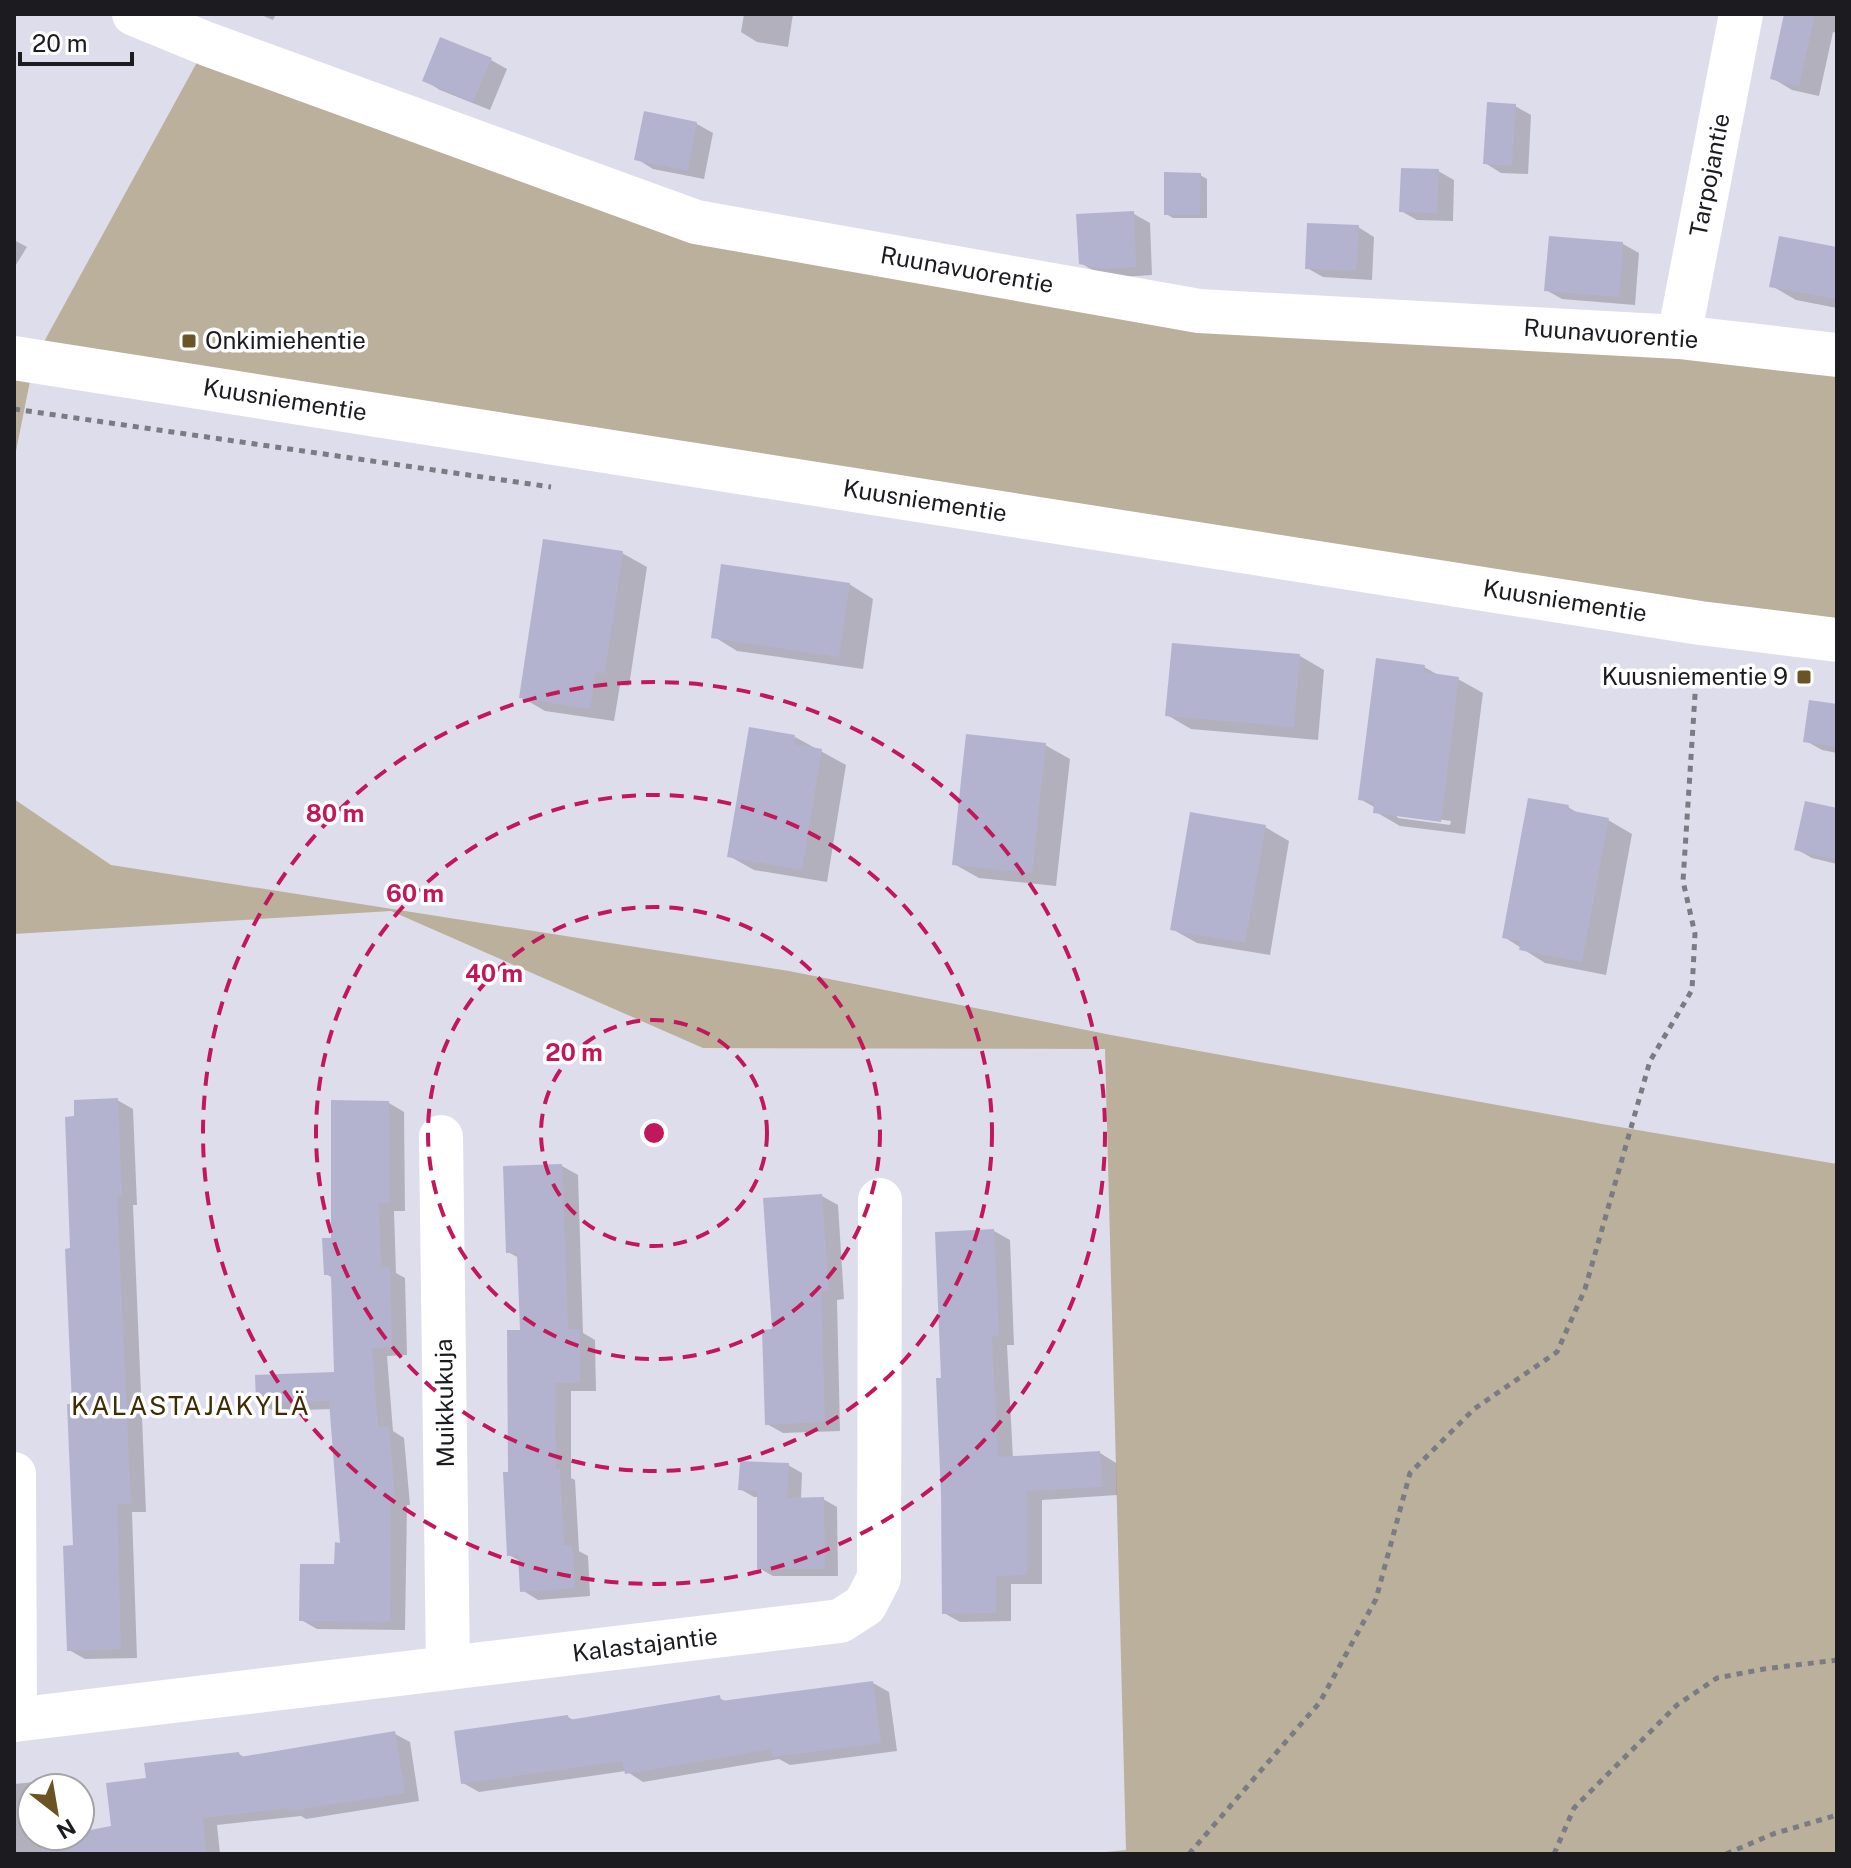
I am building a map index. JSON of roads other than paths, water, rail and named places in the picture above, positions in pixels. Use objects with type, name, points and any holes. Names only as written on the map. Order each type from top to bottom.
[{"type":"street","name":"Ruunavuorentie","points":[[134,14],[207,44],[696,222],[1199,311],[1679,337],[1837,355]]},
{"type":"street","name":"Tarpojantie","points":[[1679,337],[1741,14]]},
{"type":"street","name":"Kuusniementie","points":[[14,358],[1700,623],[1837,640]]},
{"type":"street","name":"Muikkukuja","points":[[441,1137],[448,1668]]},
{"type":"street","name":"Kalastajantie","points":[[15,1720],[840,1621],[865,1605],[879,1578],[880,1200]]},
{"type":"street","points":[[14,1474],[15,1720]]},
{"type":"place","name":"Onkimiehentie","points":[[189,341]]},
{"type":"place","name":"Kuusniementie 9","points":[[1804,677]]},
{"type":"district","name":"KALASTAJAKYLÄ","points":[[191,1406]]}]
